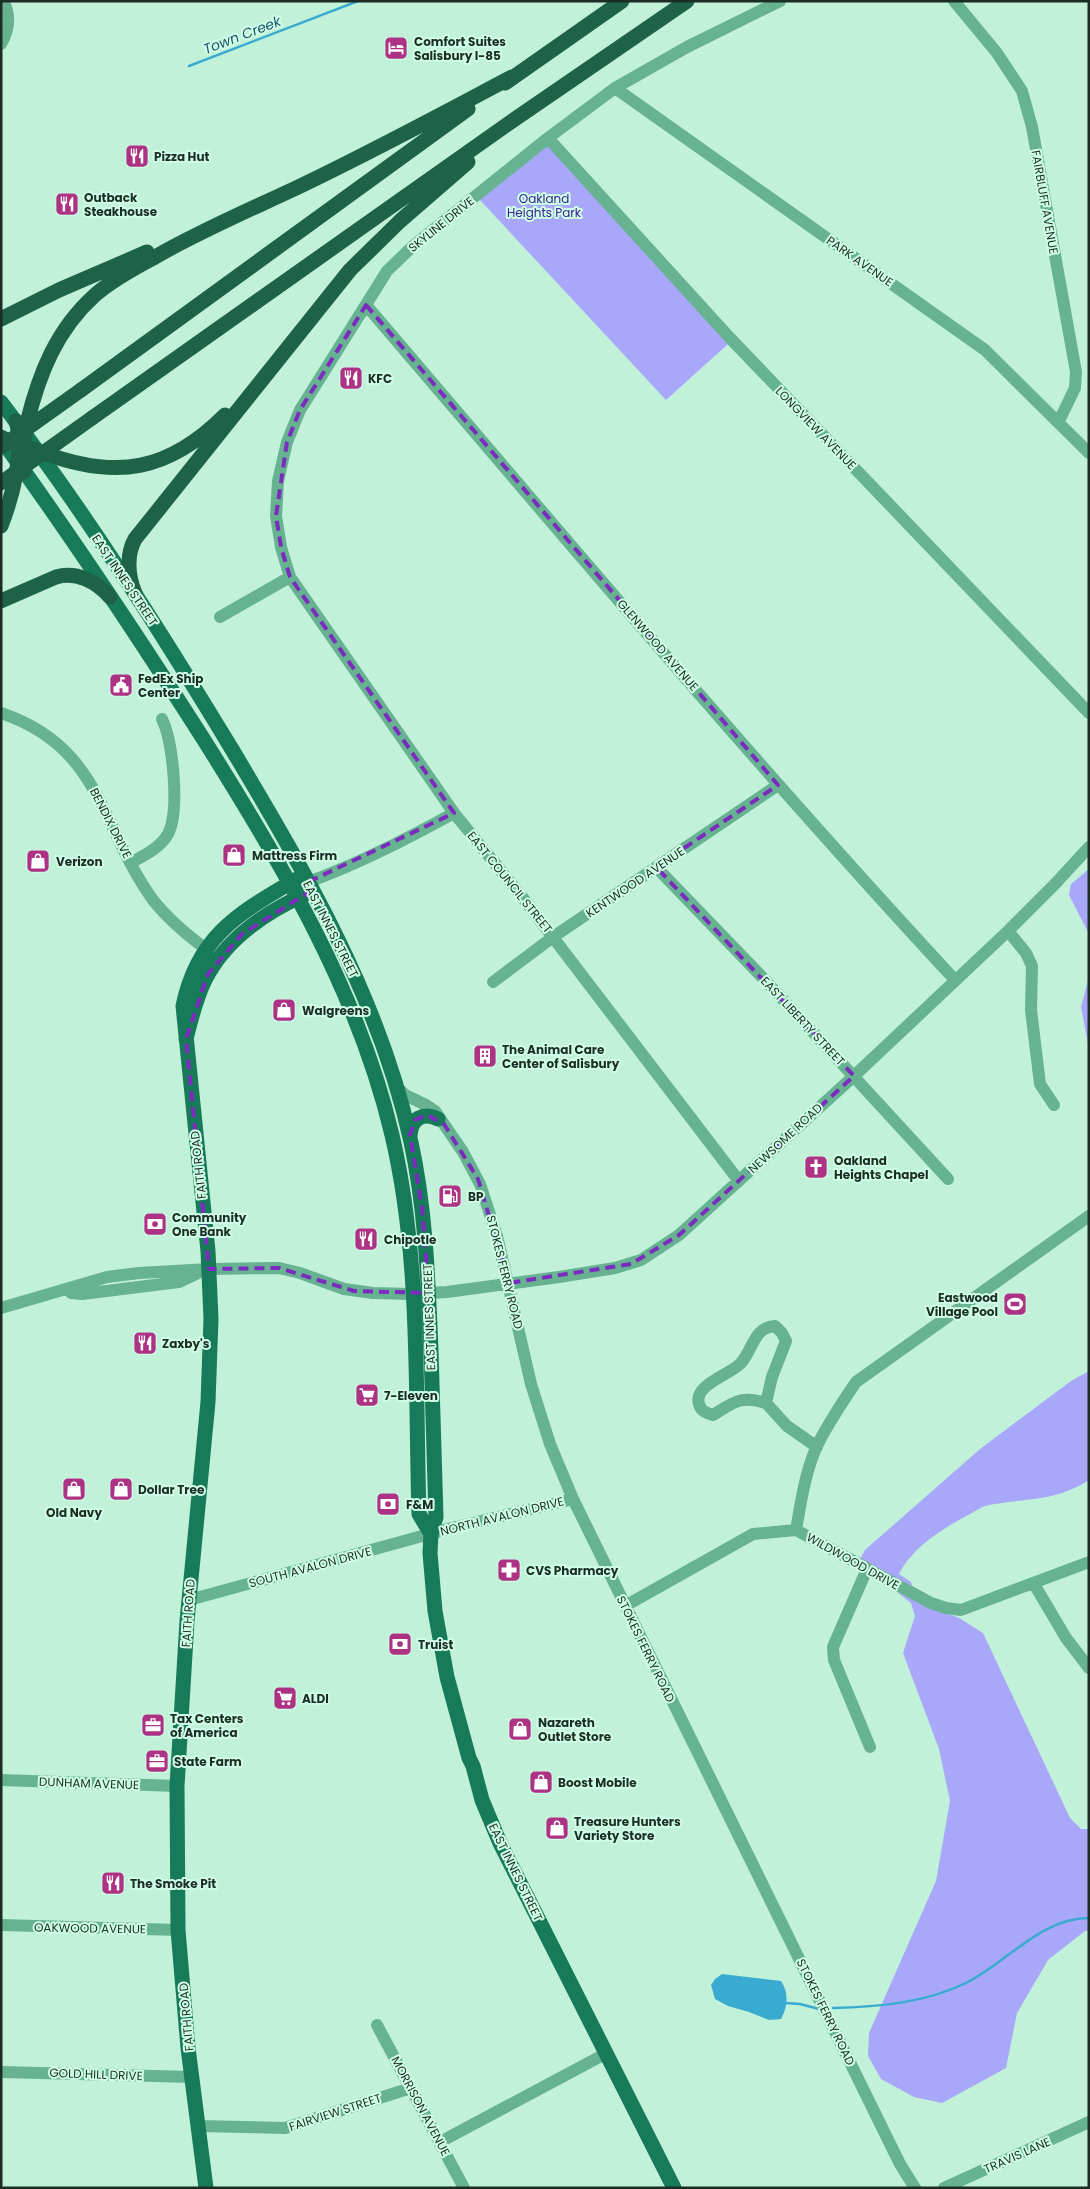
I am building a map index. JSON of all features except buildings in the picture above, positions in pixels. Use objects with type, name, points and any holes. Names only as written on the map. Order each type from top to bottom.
[{"type":"highway","points":[[13,447],[81,390],[512,77],[622,1]]},
{"type":"highway","points":[[1,482],[505,126],[687,1]]},
{"type":"highway","points":[[1,526],[13,447],[47,361],[63,332],[84,306],[102,289],[122,275],[186,239],[366,154],[512,77]]},
{"type":"highway","points":[[134,594],[129,562],[130,550],[134,540],[253,394],[333,289],[400,220],[484,149],[505,126]]},
{"type":"highway","points":[[1,319],[77,282],[224,220]]},
{"type":"highway","points":[[42,457],[108,468],[141,465],[172,455],[194,443],[213,427],[296,336]]},
{"type":"highway","points":[[1,601],[56,577],[66,576],[89,580],[102,588],[110,597]]},
{"type":"main road","name":"EAST INNES STREET","points":[[1,402],[16,421],[13,447],[228,779],[290,883],[324,947],[368,1055],[395,1151],[404,1201],[412,1294],[419,1514],[431,1534]]},
{"type":"main road","name":"EAST INNES STREET","points":[[13,447],[42,457],[206,706],[324,908],[356,976],[378,1030],[411,1142],[422,1208],[429,1293],[436,1517],[431,1534],[430,1562],[435,1611],[447,1677],[468,1758],[473,1766],[481,1795],[514,1872],[674,2188]]},
{"type":"main road","name":"FAITH ROAD","points":[[186,1039],[201,989],[218,958],[249,928],[306,894],[308,882],[297,879],[235,917],[206,949],[190,983],[184,1002],[183,1019],[209,1269],[211,1361],[188,1600],[177,1786],[178,1930],[197,2126],[206,2188]]},
{"type":"main road","points":[[411,1142],[411,1128],[416,1119],[427,1115],[438,1119]]},
{"type":"street","points":[[1,44],[7,30],[9,18],[4,1]]},
{"type":"street","name":"SKYLINE DRIVE","points":[[290,576],[276,516],[278,481],[287,442],[300,410],[387,271],[413,246],[548,138],[615,88],[687,47],[780,1]]},
{"type":"street","name":"FAIRBLUFF AVENUE","points":[[954,1],[997,53],[1022,90],[1032,127],[1076,372],[1075,388],[1059,421]]},
{"type":"street","name":"PARK AVENUE","points":[[615,88],[985,350],[1089,452]]},
{"type":"street","name":"LONGVIEW AVENUE","points":[[548,138],[730,338],[1089,714]]},
{"type":"street","name":"GLENWOOD AVENUE","points":[[366,305],[778,785],[870,889],[956,980]]},
{"type":"street","points":[[220,617],[290,576]]},
{"type":"street","name":"EAST COUNCIL STREET","points":[[290,576],[454,813],[553,937],[739,1181]]},
{"type":"street","name":"BENDIX DRIVE","points":[[1,713],[46,736],[74,759],[95,789],[132,862],[161,910],[206,949]]},
{"type":"street","points":[[132,862],[160,844],[168,834],[173,820],[171,743],[162,719]]},
{"type":"street","name":"KENTWOOD AVENUE","points":[[493,982],[553,937],[778,785]]},
{"type":"street","name":"FAITH ROAD","points":[[308,882],[333,874],[454,813]]},
{"type":"street","name":"NEWSOME ROAD","points":[[209,1269],[279,1268],[300,1273],[344,1289],[373,1293],[412,1294],[606,1269],[641,1260],[670,1242],[854,1076],[1008,931],[1056,884],[1089,847]]},
{"type":"street","name":"EAST LIBERTY STREET","points":[[656,867],[854,1076],[948,1179]]},
{"type":"street","points":[[1008,931],[1026,953],[1032,966],[1032,1010],[1040,1084],[1054,1105]]},
{"type":"street","name":"STOKES FERRY ROAD","points":[[395,1084],[405,1096],[431,1108],[462,1152],[480,1184],[495,1226],[531,1384],[550,1444],[572,1499],[900,2164],[915,2188]]},
{"type":"street","points":[[796,1530],[804,1490],[816,1447],[833,1416],[856,1382],[1089,1216]]},
{"type":"street","points":[[1,1308],[56,1292],[82,1294],[179,1282],[209,1269]]},
{"type":"street","points":[[766,1403],[772,1377],[786,1340],[782,1333],[774,1326],[766,1327],[759,1333],[740,1364],[701,1390],[698,1399],[700,1407],[706,1413],[713,1415],[739,1399],[754,1399],[766,1403],[787,1426],[816,1447]]},
{"type":"street","name":"NORTH AVALON DRIVE","points":[[431,1534],[572,1499]]},
{"type":"street","name":"WILDWOOD DRIVE","points":[[625,1606],[754,1534],[796,1530],[931,1603],[961,1610],[1089,1562]]},
{"type":"street","name":"SOUTH AVALON DRIVE","points":[[188,1600],[431,1534]]},
{"type":"street","points":[[867,1569],[833,1647],[834,1660],[870,1747]]},
{"type":"street","points":[[1034,1584],[1066,1638],[1089,1668]]},
{"type":"street","name":"DUNHAM AVENUE","points":[[1,1780],[177,1786]]},
{"type":"street","name":"OAKWOOD AVENUE","points":[[1,1925],[178,1930]]},
{"type":"street","name":"MORRISON AVENUE","points":[[377,2025],[464,2188]]},
{"type":"street","points":[[440,2142],[605,2054]]},
{"type":"street","name":"GOLD HILL DRIVE","points":[[1,2072],[192,2077]]},
{"type":"street","name":"FAIRVIEW STREET","points":[[197,2126],[285,2128],[411,2088]]},
{"type":"street","name":"TRAVIS LANE","points":[[944,2188],[1089,2122]]},
{"type":"highlighted area","points":[[366,305],[778,785],[656,867],[854,1076],[679,1235],[631,1264],[509,1283],[478,1179],[444,1124],[427,1115],[415,1120],[410,1135],[422,1208],[429,1293],[354,1291],[279,1268],[209,1269],[186,1039],[208,974],[242,934],[306,894],[308,882],[454,813],[290,577],[281,547],[276,516],[287,442],[300,410]]},
{"type":"green space","name":"Oakland Heights Park","points":[[548,145],[728,344],[666,400],[479,199]]},
{"type":"green space","points":[[1089,869],[1089,934],[1069,895],[1071,884]]},
{"type":"green space","points":[[1089,977],[1089,1050],[1081,1007]]},
{"type":"green space","points":[[1089,1371],[1089,1480],[1052,1496],[980,1508],[951,1524],[921,1546],[899,1574],[911,1582],[916,1601],[959,1618],[983,1633],[1070,1818],[1081,1829],[1089,1829],[1089,1931],[1085,1931],[1048,1960],[1017,2013],[1006,2068],[942,2103],[914,2097],[881,2079],[868,2056],[869,2033],[936,1881],[950,1801],[939,1749],[903,1653],[915,1616],[911,1603],[891,1587],[881,1569],[860,1559],[865,1550],[980,1449],[1071,1381]]},
{"type":"water","points":[[722,1974],[781,1981],[787,2000],[781,2019],[769,2020],[728,2006],[715,1999],[711,1985]]},
{"type":"waterway","name":"Town Creek","points":[[189,66],[358,1]]},
{"type":"waterway","points":[[833,2008],[901,2003],[950,1990],[981,1974],[1039,1933],[1071,1920],[1089,1918]]},
{"type":"waterway","points":[[785,2003],[800,2004],[819,2009]]},
{"type":"place","name":"Comfort Suites Salisbury I-85","points":[[396,48]]},
{"type":"place","name":"Pizza Hut","points":[[137,156]]},
{"type":"place","name":"Outback Steakhouse","points":[[67,204]]},
{"type":"place","name":"KFC","points":[[351,378]]},
{"type":"place","name":"FedEx Ship Center","points":[[121,685]]},
{"type":"place","name":"Mattress Firm","points":[[234,855]]},
{"type":"place","name":"Verizon","points":[[38,861]]},
{"type":"place","name":"Walgreens","points":[[284,1010]]},
{"type":"place","name":"The Animal Care Center of Salisbury","points":[[485,1056]]},
{"type":"place","name":"Oakland Heights Chapel","points":[[816,1167]]},
{"type":"place","name":"BP","points":[[450,1196]]},
{"type":"place","name":"Community One Bank","points":[[155,1224]]},
{"type":"place","name":"Chipotle","points":[[366,1239]]},
{"type":"place","name":"Eastwood Village Pool","points":[[1015,1304]]},
{"type":"place","name":"Zaxby's","points":[[145,1343]]},
{"type":"place","name":"7-Eleven","points":[[367,1395]]},
{"type":"place","name":"Old Navy","points":[[74,1489]]},
{"type":"place","name":"Dollar Tree","points":[[121,1489]]},
{"type":"place","name":"F&M","points":[[388,1504]]},
{"type":"place","name":"CVS Pharmacy","points":[[509,1570]]},
{"type":"place","name":"Truist","points":[[400,1644]]},
{"type":"place","name":"ALDI","points":[[285,1698]]},
{"type":"place","name":"Tax Centers of America","points":[[153,1725]]},
{"type":"place","name":"Nazareth Outlet Store","points":[[520,1729]]},
{"type":"place","name":"State Farm","points":[[157,1761]]},
{"type":"place","name":"Boost Mobile","points":[[541,1782]]},
{"type":"place","name":"Treasure Hunters Variety Store","points":[[557,1828]]},
{"type":"place","name":"The Smoke Pit","points":[[113,1883]]}]
